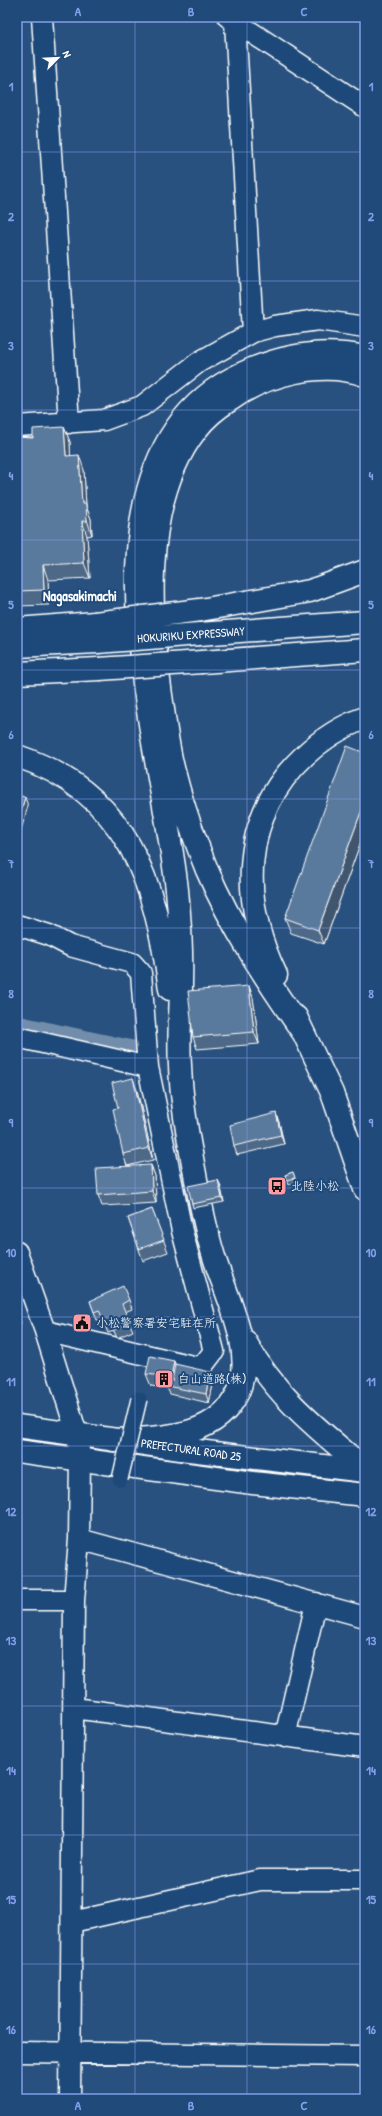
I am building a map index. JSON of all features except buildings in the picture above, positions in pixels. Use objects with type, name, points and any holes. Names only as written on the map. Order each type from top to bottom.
[{"type":"main road","points":[[114,1440],[181,1435],[200,1429],[228,1408],[237,1394],[243,1379],[245,1362],[242,1343],[213,1254],[183,1113],[180,1062],[182,980],[177,891],[171,841],[146,705],[139,648],[139,552],[142,518],[151,482],[164,449],[181,421],[203,398],[229,379],[257,366],[284,358],[306,354],[342,352],[365,357]]},
{"type":"main road","points":[[302,1031],[255,963],[224,908],[207,869],[175,778],[165,726],[155,646],[153,605],[156,539],[161,507],[170,477],[182,451],[196,430],[215,410],[237,395],[259,384],[283,375],[310,370],[334,370],[365,375]]},
{"type":"main road","points":[[17,629],[96,632],[200,610],[310,591],[365,571]]},
{"type":"main road","name":"HOKURIKU EXPRESSWAY","points":[[17,646],[96,632],[199,634],[365,622]]},
{"type":"main road","points":[[17,672],[99,669],[365,650]]},
{"type":"main road","points":[[365,718],[333,733],[311,749],[293,766],[275,790],[262,816],[254,844],[251,876],[253,908],[260,937],[302,1031],[332,1093],[365,1190]]},
{"type":"main road","points":[[17,756],[58,772],[80,787],[111,817],[133,849],[144,876],[163,946],[180,1062]]},
{"type":"main road","points":[[233,1316],[256,1360],[282,1395],[309,1422],[365,1470]]},
{"type":"main road","name":"PREFECTURAL ROAD 25","points":[[17,1426],[256,1459],[365,1470]]},
{"type":"main road","name":"PREFECTURAL ROAD 25","points":[[17,1451],[253,1483],[365,1495]]},
{"type":"street","points":[[42,17],[69,423]]},
{"type":"street","points":[[231,19],[253,332]]},
{"type":"street","points":[[231,19],[365,107]]},
{"type":"street","points":[[17,426],[104,420],[142,406],[199,362],[253,332],[275,326],[318,320],[365,327]]},
{"type":"street","points":[[17,925],[49,935],[70,946],[132,964],[141,973],[148,1067],[182,1231],[214,1351],[201,1368],[45,1331]]},
{"type":"street","points":[[49,935],[88,938],[138,952]]},
{"type":"street","points":[[17,1037],[148,1067]]},
{"type":"street","points":[[17,1252],[45,1331],[77,1434],[80,1459],[79,1539],[74,1600],[70,2099]]},
{"type":"street","points":[[120,1479],[139,1399]]},
{"type":"street","points":[[79,1539],[365,1617]]},
{"type":"street","points":[[17,1600],[74,1600]]},
{"type":"street","points":[[285,1737],[316,1603]]},
{"type":"street","points":[[74,1708],[365,1747]]},
{"type":"street","points":[[72,1922],[260,1880],[365,1880]]},
{"type":"street","points":[[17,2052],[365,2056]]},
{"type":"waterway","points":[[17,1024],[133,1049]]},
{"type":"place","name":"北陸小松","points":[[277,1186]]},
{"type":"place","name":"小松警察署安宅駐在所","points":[[82,1323]]},
{"type":"place","name":"白山道路(株)","points":[[164,1379]]},
{"type":"district","name":"Nagasakimachi","points":[[80,596]]}]
